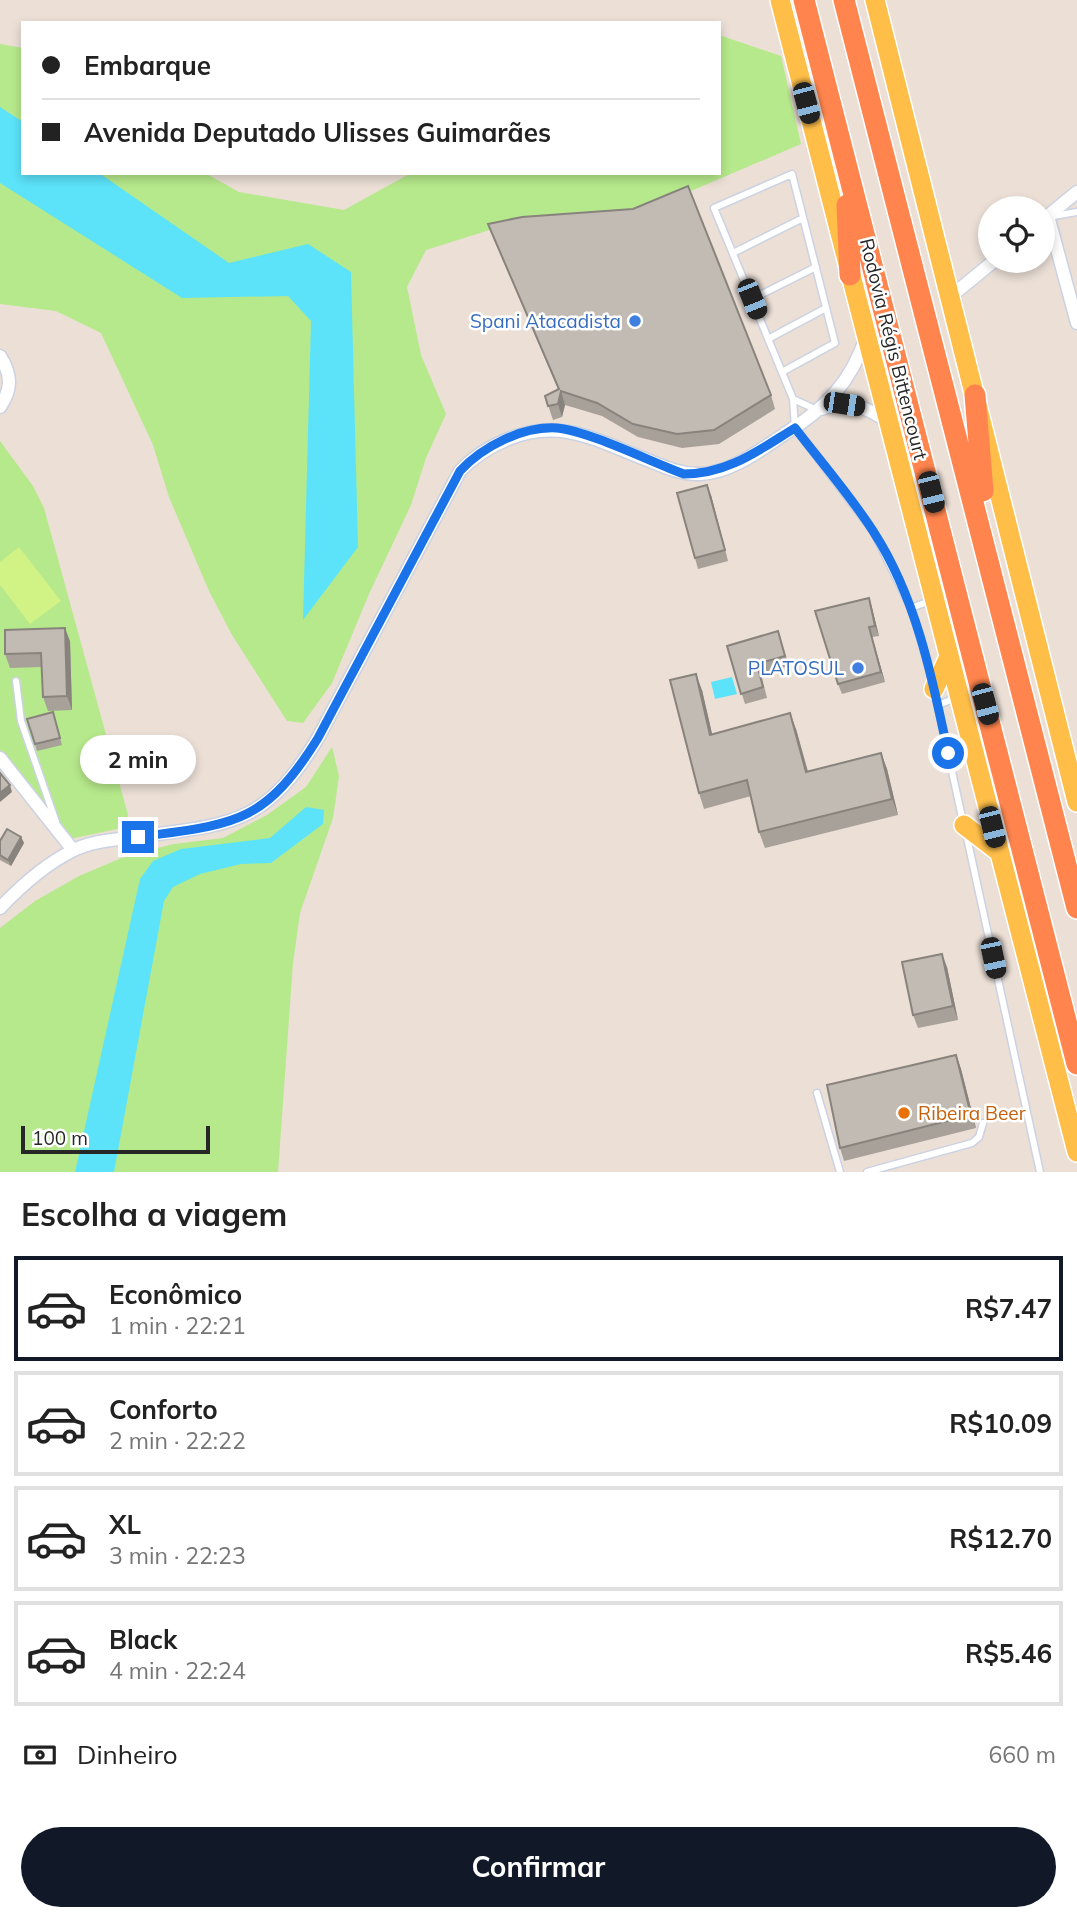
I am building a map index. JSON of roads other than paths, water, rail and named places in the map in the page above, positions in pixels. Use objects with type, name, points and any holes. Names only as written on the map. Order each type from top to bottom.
[{"type":"highway","name":"Rodovia Régis Bittencourt","points":[[804,0],[1077,1064]]},
{"type":"highway","name":"Rodovia Régis Bittencourt","points":[[844,0],[1077,908]]},
{"type":"highway","points":[[836,123],[847,212],[850,275]]},
{"type":"highway","points":[[975,395],[978,452],[1000,604]]},
{"type":"main road","points":[[780,0],[932,600],[1077,1152]]},
{"type":"main road","points":[[875,0],[1077,803]]},
{"type":"main road","points":[[936,697],[948,659]]},
{"type":"main road","points":[[964,825],[998,851]]},
{"type":"street","points":[[1055,210],[1077,192]]},
{"type":"street","points":[[1055,248],[1077,323]]},
{"type":"street","points":[[950,298],[980,273]]},
{"type":"street","points":[[0,908],[73,850],[92,844],[220,824],[246,816],[270,801],[297,772],[318,738],[460,471],[484,451],[526,432],[556,428],[684,474],[702,474],[740,462],[795,428],[817,410],[852,374],[866,337]]},
{"type":"street","points":[[0,356],[10,378],[10,386],[0,407]]},
{"type":"street","points":[[817,410],[844,404],[873,412],[888,422]]},
{"type":"street","points":[[0,758],[73,850]]},
{"type":"lane","points":[[782,372],[835,343],[792,174],[714,208],[793,399],[795,428],[873,531],[911,608],[936,697],[1040,1172]]},
{"type":"lane","points":[[1055,216],[1077,212]]},
{"type":"lane","points":[[733,253],[803,218]]},
{"type":"lane","points":[[752,299],[816,267]]},
{"type":"lane","points":[[768,339],[826,308]]},
{"type":"lane","points":[[793,399],[817,410]]},
{"type":"lane","points":[[911,608],[932,600]]},
{"type":"lane","points":[[16,681],[21,721],[60,834]]},
{"type":"lane","points":[[936,697],[958,697]]},
{"type":"lane","points":[[817,1093],[840,1172]]},
{"type":"lane","points":[[867,1172],[972,1143],[979,1137],[983,1123]]},
{"type":"water","points":[[0,107],[21,121],[21,175],[102,175],[229,263],[308,244],[351,272],[358,547],[303,620],[311,321],[288,296],[182,298],[0,183]]},
{"type":"water","points":[[732,677],[737,694],[715,699],[711,682]]},
{"type":"water","points":[[306,807],[324,810],[323,824],[271,863],[241,864],[200,874],[173,887],[164,901],[114,1172],[75,1172],[140,879],[153,861],[181,849],[270,838]]},
{"type":"place","name":"Spani Atacadista","points":[[635,321]]},
{"type":"place","name":"PLATOSUL","points":[[858,668]]},
{"type":"place","name":"Ribeira Beer","points":[[904,1113]]}]
